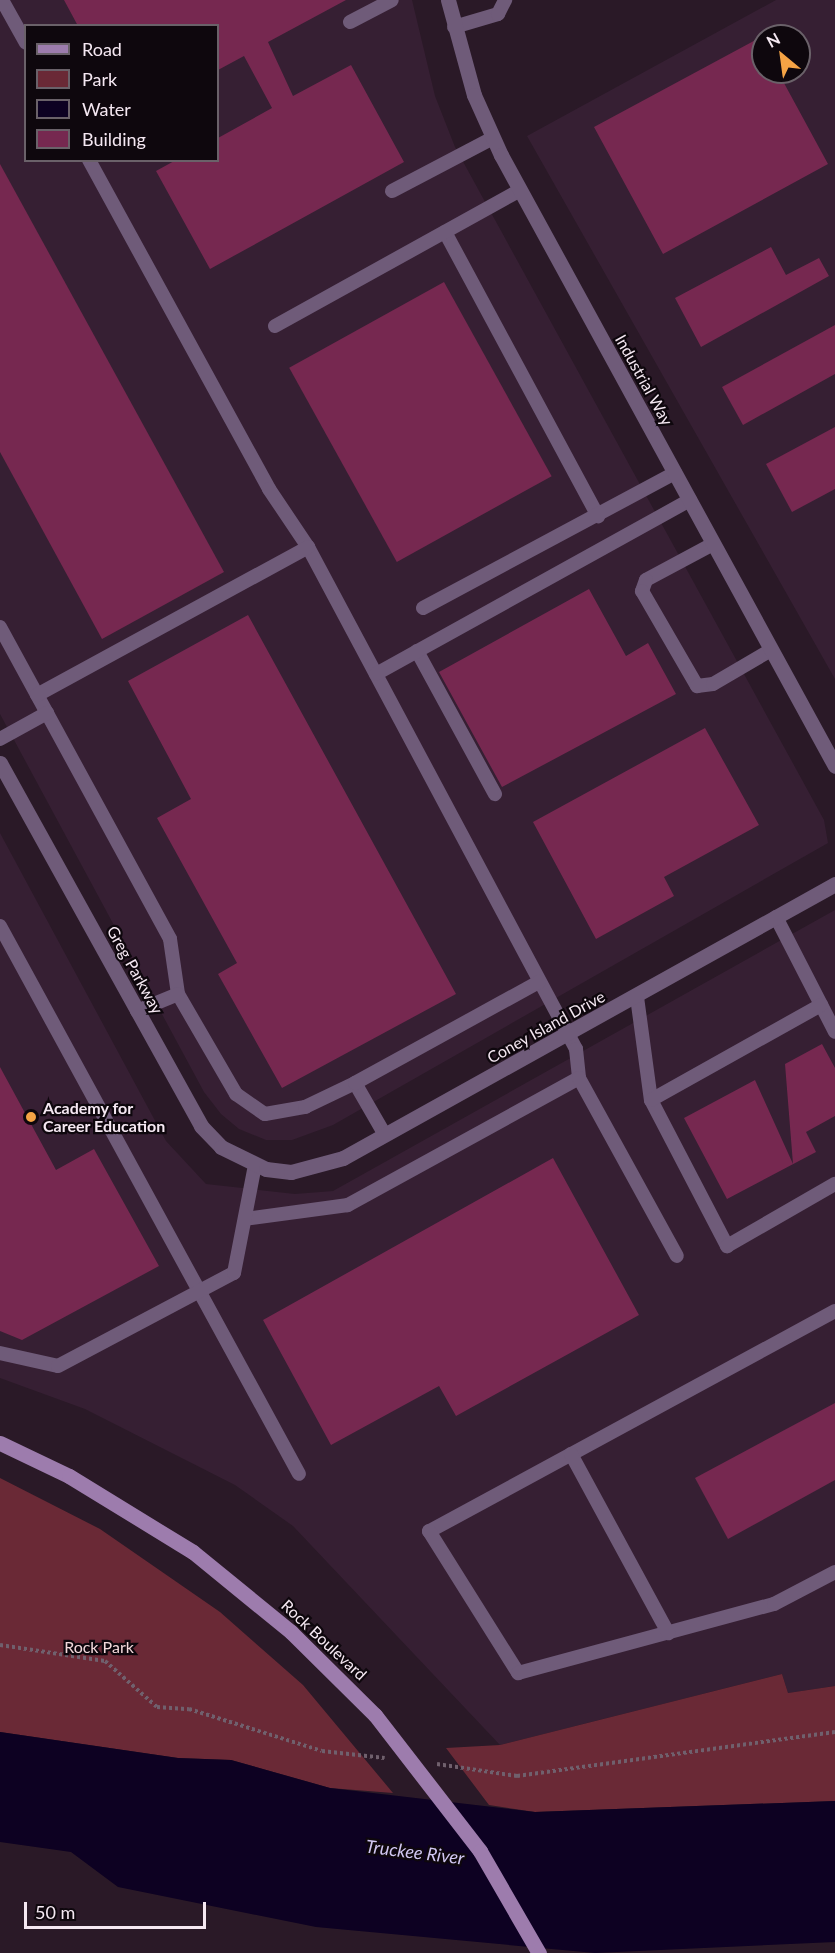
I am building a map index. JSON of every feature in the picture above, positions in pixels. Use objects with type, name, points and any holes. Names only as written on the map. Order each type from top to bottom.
[{"type":"main road","name":"Rock Boulevard","points":[[0,1443],[69,1476],[193,1552],[291,1632],[375,1715],[480,1851],[539,1953]]},
{"type":"street","name":"Industrial Way","points":[[448,0],[454,27],[493,138],[835,766]]},
{"type":"street","name":"Greg Parkway","points":[[1,765],[201,1126],[221,1147],[260,1167]]},
{"type":"street","name":"Coney Island Drive","points":[[260,1167],[320,1168],[385,1136],[569,1036],[835,884]]},
{"type":"lane","points":[[2,0],[24,40]]},
{"type":"lane","points":[[350,22],[392,0]]},
{"type":"lane","points":[[454,27],[498,14],[505,0]]},
{"type":"lane","points":[[392,191],[493,138]]},
{"type":"lane","points":[[90,162],[268,489],[308,547],[569,1036],[579,1078],[677,1256]]},
{"type":"lane","points":[[275,326],[520,190]]},
{"type":"lane","points":[[445,232],[598,516]]},
{"type":"lane","points":[[423,608],[675,473]]},
{"type":"lane","points":[[376,674],[690,500]]},
{"type":"lane","points":[[713,544],[646,580],[642,585],[648,601],[697,686],[713,684],[771,650]]},
{"type":"lane","points":[[37,695],[308,547]]},
{"type":"lane","points":[[0,627],[170,939],[178,994],[236,1094],[265,1114],[305,1107],[355,1083],[539,982]]},
{"type":"lane","points":[[417,651],[495,794]]},
{"type":"lane","points":[[0,739],[47,713]]},
{"type":"lane","points":[[776,917],[835,1032]]},
{"type":"lane","points":[[0,926],[299,1474]]},
{"type":"lane","points":[[137,1011],[178,994]]},
{"type":"lane","points":[[636,997],[651,1100],[727,1246],[835,1184]]},
{"type":"lane","points":[[651,1100],[821,1005]]},
{"type":"lane","points":[[244,1219],[348,1204],[579,1078]]},
{"type":"lane","points":[[355,1083],[385,1136]]},
{"type":"lane","points":[[0,1353],[58,1366],[198,1289],[234,1274],[244,1219],[260,1167]]},
{"type":"lane","points":[[835,1311],[429,1531],[518,1673],[774,1605],[835,1572]]},
{"type":"lane","points":[[571,1454],[668,1633]]},
{"type":"path","points":[[0,1645],[105,1661],[157,1707],[189,1708],[322,1751],[394,1758]]},
{"type":"path","points":[[427,1762],[517,1776],[835,1732]]},
{"type":"shaded area","points":[[0,0],[412,0],[435,96],[455,147],[824,820],[828,843],[333,1125],[292,1140],[266,1140],[239,1129],[221,1114],[204,1092],[0,714]]},
{"type":"shaded area","points":[[776,0],[835,0],[835,679],[527,136]]},
{"type":"shaded area","points":[[0,833],[166,1141],[206,1184],[295,1194],[333,1191],[835,910],[835,1686],[788,1693],[782,1674],[500,1745],[293,1526],[235,1485],[85,1409],[0,1378]]},
{"type":"green space","name":"Rock Park","points":[[0,1478],[100,1529],[220,1612],[303,1685],[393,1793],[330,1788],[231,1760],[178,1758],[0,1732]]},
{"type":"green space","points":[[782,1674],[788,1693],[835,1686],[835,1801],[535,1812],[489,1805],[446,1748],[500,1745]]},
{"type":"water","name":"Truckee River","points":[[0,1732],[178,1758],[231,1760],[330,1788],[535,1812],[835,1801],[835,1942],[595,1953],[316,1927],[118,1887],[71,1852],[0,1842]]},
{"type":"building","points":[[64,0],[346,0],[268,42],[293,96],[351,65],[404,162],[210,269],[156,171],[172,162],[219,162],[219,137],[272,108],[244,56],[219,69],[219,24],[77,24]]},
{"type":"building","points":[[751,42],[751,84],[785,84],[828,164],[663,254],[594,127]]},
{"type":"building","points":[[0,164],[224,572],[102,639],[0,452]]},
{"type":"building","points":[[771,247],[786,275],[819,258],[829,276],[701,347],[675,298]]},
{"type":"building","points":[[444,282],[552,476],[397,562],[289,368]]},
{"type":"building","points":[[835,325],[835,374],[743,425],[722,387]]},
{"type":"building","points":[[835,427],[835,489],[792,512],[766,464]]},
{"type":"building","points":[[589,589],[626,656],[648,643],[676,694],[502,787],[439,672]]},
{"type":"building","points":[[248,615],[456,994],[282,1088],[218,974],[237,963],[157,818],[191,799],[128,681]]},
{"type":"building","points":[[705,728],[759,825],[664,877],[674,896],[596,939],[533,822]]},
{"type":"building","points":[[822,1044],[835,1068],[835,1116],[806,1132],[816,1152],[727,1199],[684,1118],[755,1080],[793,1164],[785,1064]]},
{"type":"building","points":[[0,1067],[56,1170],[94,1149],[159,1266],[22,1340],[0,1331]]},
{"type":"building","points":[[553,1158],[639,1315],[456,1416],[439,1386],[331,1445],[263,1320]]},
{"type":"building","points":[[835,1403],[835,1480],[728,1539],[695,1478]]},
{"type":"place","name":"Academy for Career Education","points":[[31,1117]]}]
